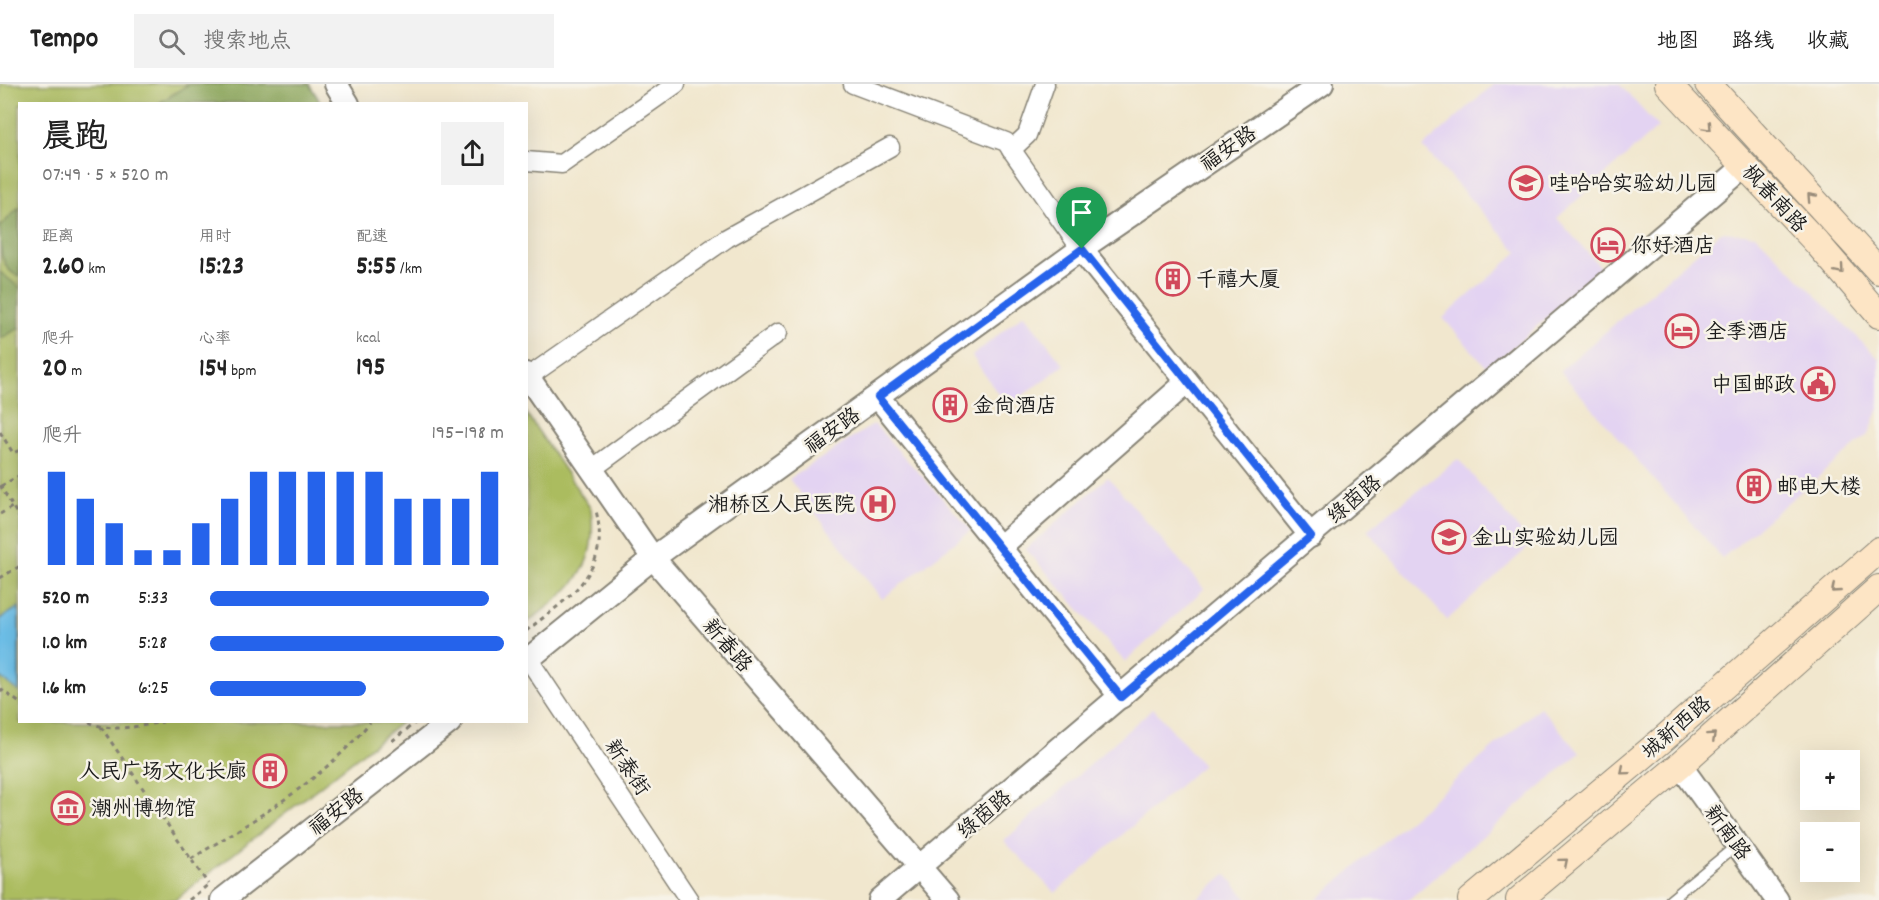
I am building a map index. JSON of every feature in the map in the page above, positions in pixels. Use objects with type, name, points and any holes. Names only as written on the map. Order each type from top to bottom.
[{"type":"main road","name":"枫春南路","points":[[1668,84],[1817,243],[1879,315]]},
{"type":"main road","name":"枫春南路","points":[[1708,84],[1879,271]]},
{"type":"main road","name":"城新西路","points":[[1471,900],[1660,741],[1879,550]]},
{"type":"main road","name":"城新西路","points":[[1519,900],[1680,765],[1879,588]]},
{"type":"street","points":[[336,84],[347,102]]},
{"type":"street","points":[[528,161],[562,164],[676,84]]},
{"type":"street","points":[[854,84],[1006,142],[1082,249],[1186,383],[1311,536]]},
{"type":"street","points":[[1011,150],[1027,135],[1045,84]]},
{"type":"street","name":"福安路","points":[[528,660],[653,558],[1082,249],[1322,84]]},
{"type":"street","points":[[528,374],[727,238],[890,147]]},
{"type":"street","name":"绿茵路","points":[[880,900],[921,868],[1745,166]]},
{"type":"street","points":[[592,469],[778,333]]},
{"type":"street","name":"新春路","points":[[528,376],[653,558],[948,900]]},
{"type":"street","points":[[1000,547],[1186,383]]},
{"type":"street","points":[[878,397],[1121,697]]},
{"type":"street","name":"新泰街","points":[[528,660],[689,900]]},
{"type":"street","name":"福安路","points":[[215,892],[449,723]]},
{"type":"street","name":"新南路","points":[[1680,765],[1777,900]]},
{"type":"lane","points":[[1670,900],[1737,845]]},
{"type":"path","points":[[0,432],[13,453],[18,451]]},
{"type":"path","points":[[18,476],[0,485],[18,516]]},
{"type":"path","points":[[0,514],[12,507]]},
{"type":"path","points":[[528,629],[583,584],[595,564],[599,544],[599,522],[595,507]]},
{"type":"path","points":[[0,578],[18,567]]},
{"type":"path","points":[[0,689],[18,702]]},
{"type":"path","points":[[91,723],[101,727],[149,723]]},
{"type":"path","points":[[191,859],[313,780],[350,747],[369,723]]},
{"type":"path","points":[[101,727],[215,892]]},
{"type":"shaded area","name":"哇哈哈实验幼儿园","points":[[1494,84],[1619,84],[1658,127],[1557,218],[1602,269],[1488,369],[1443,318],[1518,252],[1423,147]]},
{"type":"shaded area","points":[[1721,232],[1756,235],[1879,359],[1879,408],[1869,434],[1722,558],[1560,371]]},
{"type":"shaded area","points":[[1024,314],[1064,365],[1007,407],[972,356]]},
{"type":"shaded area","name":"湘桥区人民医院","points":[[874,424],[971,530],[882,599],[789,479]]},
{"type":"shaded area","name":"金山实验幼儿园","points":[[1458,459],[1532,544],[1447,620],[1367,530]]},
{"type":"shaded area","points":[[1108,477],[1204,589],[1125,662],[1026,549]]},
{"type":"shaded area","points":[[1540,707],[1580,753],[1408,900],[1317,900]]},
{"type":"shaded area","points":[[1153,708],[1203,765],[1055,893],[1004,841]]},
{"type":"shaded area","points":[[1226,874],[1248,900],[1196,900]]},
{"type":"green space","points":[[0,84],[309,84],[320,102],[18,102],[18,723],[401,723],[175,900],[0,900]]},
{"type":"green space","points":[[189,84],[309,84],[320,102],[161,102]]},
{"type":"green space","points":[[18,208],[18,276],[8,269],[2,257],[0,227]]},
{"type":"green space","points":[[0,272],[18,286],[18,329],[0,339]]},
{"type":"green space","points":[[528,416],[591,509],[592,531],[586,564],[568,589],[528,622]]},
{"type":"water","points":[[18,608],[18,691],[0,677],[0,619]]},
{"type":"place","name":"哇哈哈实验幼儿园","points":[[1526,183]]},
{"type":"place","name":"你好酒店","points":[[1608,245]]},
{"type":"place","name":"千禧大厦","points":[[1173,279]]},
{"type":"place","name":"全季酒店","points":[[1682,331]]},
{"type":"place","name":"中国邮政","points":[[1818,384]]},
{"type":"place","name":"金尚酒店","points":[[950,405]]},
{"type":"place","name":"邮电大楼","points":[[1754,486]]},
{"type":"place","name":"湘桥区人民医院","points":[[878,504]]},
{"type":"place","name":"金山实验幼儿园","points":[[1449,537]]},
{"type":"place","name":"人民广场文化长廊","points":[[270,771]]},
{"type":"place","name":"潮州博物馆","points":[[68,808]]},
{"type":"route","points":[[1082,249],[1186,383],[1311,536],[1121,697],[878,397],[1082,249]]}]
